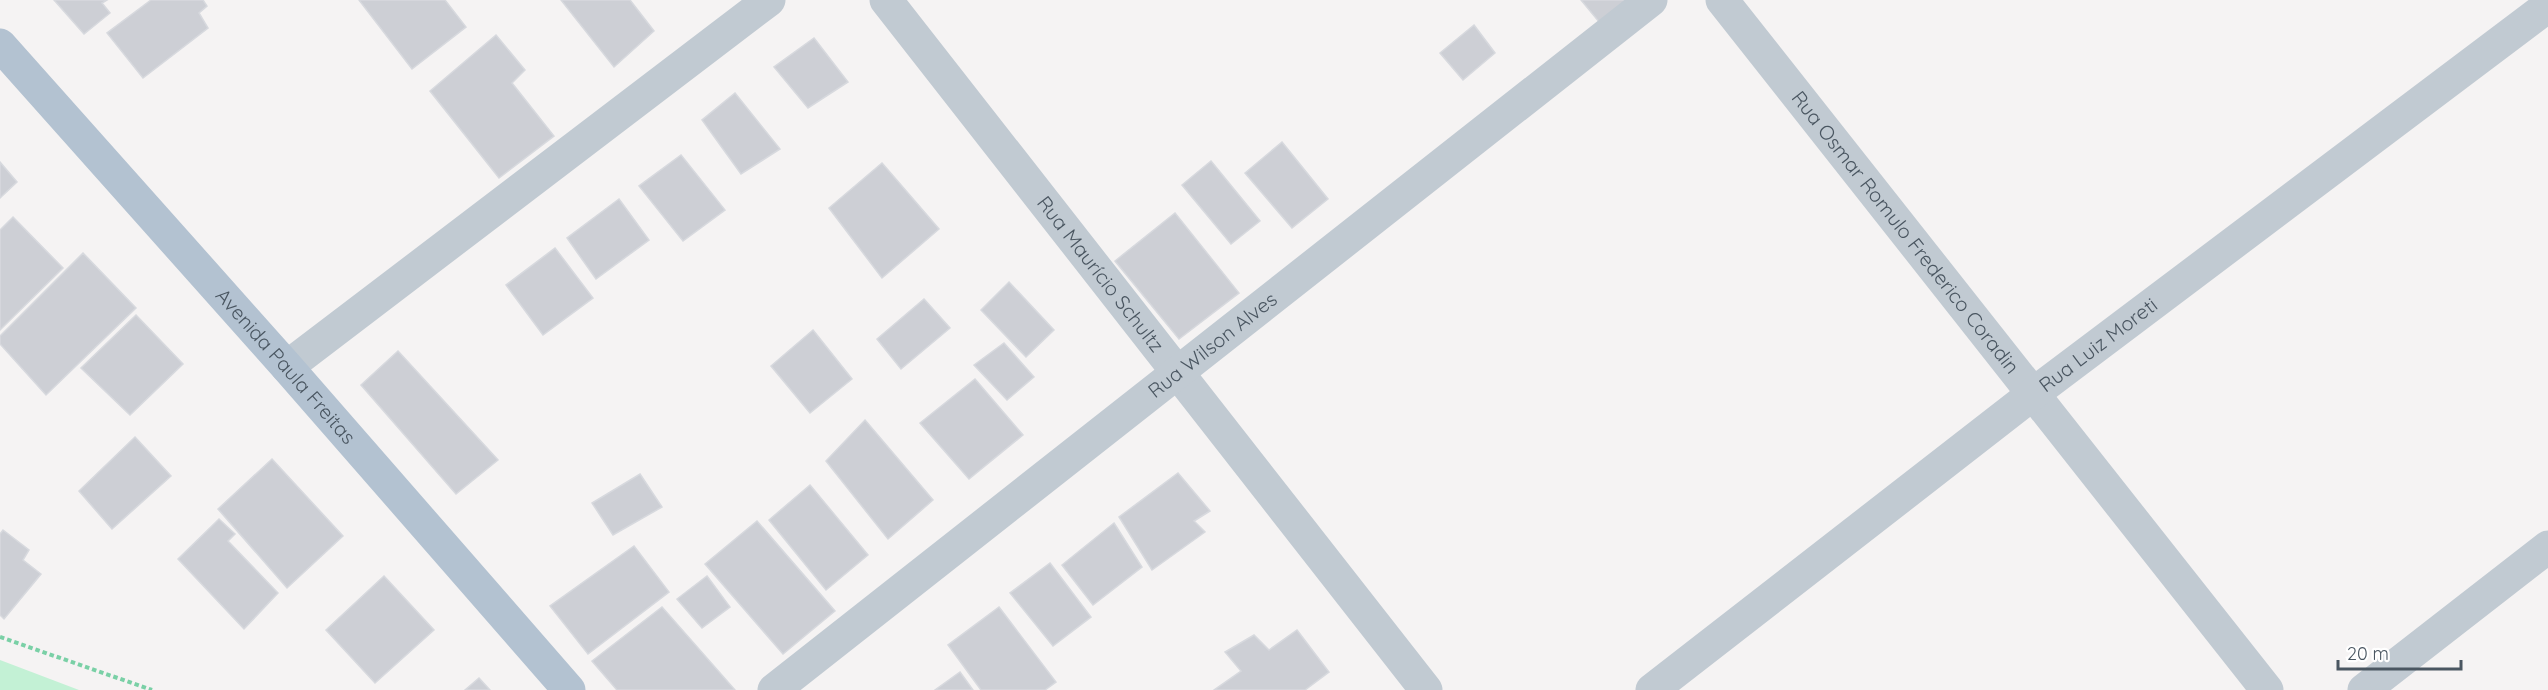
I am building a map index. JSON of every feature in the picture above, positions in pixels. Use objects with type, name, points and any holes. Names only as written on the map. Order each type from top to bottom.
[{"type":"main road","name":"Avenida Paula Freitas","points":[[0,45],[287,367],[569,690]]},
{"type":"street","points":[[287,367],[769,0]]},
{"type":"street","name":"Rua Maurício Schultz","points":[[886,0],[1426,690]]},
{"type":"street","name":"Rua Wilson Alves","points":[[774,690],[1651,0]]},
{"type":"street","name":"Rua Osmar Romulo Frederico Coradin","points":[[1722,0],[2266,690]]},
{"type":"street","name":"Rua Luiz Moreti","points":[[1652,690],[2033,394],[2548,6]]},
{"type":"street","points":[[2364,690],[2548,547]]},
{"type":"path","points":[[0,637],[152,690]]},
{"type":"green space","points":[[0,660],[79,690],[0,690]]},
{"type":"building","points":[[54,0],[107,0],[102,3],[110,13],[84,34]]},
{"type":"building","points":[[151,0],[203,0],[207,6],[199,13],[208,28],[143,78],[107,33]]},
{"type":"building","points":[[359,0],[445,0],[466,27],[412,69]]},
{"type":"building","points":[[561,0],[630,0],[654,31],[614,67]]},
{"type":"building","points":[[1581,0],[1629,0],[1600,23]]},
{"type":"building","points":[[1474,25],[1495,53],[1463,80],[1440,53]]},
{"type":"building","points":[[496,35],[525,70],[512,83],[554,136],[499,178],[430,91]]},
{"type":"building","points":[[814,38],[848,82],[808,108],[774,67]]},
{"type":"building","points":[[735,93],[780,149],[741,174],[702,120]]},
{"type":"building","points":[[1282,142],[1328,199],[1292,228],[1245,173]]},
{"type":"building","points":[[681,155],[725,210],[683,241],[639,186]]},
{"type":"building","points":[[1211,161],[1260,221],[1231,244],[1182,185]]},
{"type":"building","points":[[0,162],[17,182],[0,198]]},
{"type":"building","points":[[882,163],[939,229],[882,278],[829,208]]},
{"type":"building","points":[[619,199],[649,240],[596,279],[567,238]]},
{"type":"building","points":[[1175,213],[1239,293],[1179,339],[1115,261]]},
{"type":"building","points":[[13,217],[63,268],[0,330],[0,230]]},
{"type":"building","points":[[555,248],[593,298],[543,335],[506,285]]},
{"type":"building","points":[[83,253],[136,308],[46,395],[0,344],[0,336]]},
{"type":"building","points":[[1009,282],[1054,330],[1026,357],[981,310]]},
{"type":"building","points":[[924,299],[950,328],[901,369],[877,339]]},
{"type":"building","points":[[136,315],[183,364],[130,415],[81,368]]},
{"type":"building","points":[[813,330],[852,379],[810,413],[771,366]]},
{"type":"building","points":[[1004,343],[1034,377],[1007,400],[974,365]]},
{"type":"building","points":[[398,351],[498,460],[456,494],[361,385]]},
{"type":"building","points":[[975,379],[1023,435],[969,479],[920,423]]},
{"type":"building","points":[[865,420],[933,500],[888,539],[826,461]]},
{"type":"building","points":[[135,437],[171,476],[112,529],[79,491]]},
{"type":"building","points":[[272,459],[343,536],[287,588],[218,509]]},
{"type":"building","points":[[1178,473],[1210,511],[1194,521],[1205,532],[1152,570],[1119,517]]},
{"type":"building","points":[[640,474],[662,507],[613,535],[592,503]]},
{"type":"building","points":[[810,485],[868,555],[826,590],[769,520]]},
{"type":"building","points":[[219,519],[235,534],[228,541],[278,593],[244,629],[178,559]]},
{"type":"building","points":[[757,521],[835,611],[783,654],[705,564]]},
{"type":"building","points":[[1114,523],[1142,567],[1093,605],[1062,565]]},
{"type":"building","points":[[3,530],[29,550],[23,560],[41,574],[4,619],[0,615],[0,534]]},
{"type":"building","points":[[634,546],[669,592],[588,654],[550,606]]},
{"type":"building","points":[[1050,563],[1091,617],[1053,646],[1010,593]]},
{"type":"building","points":[[384,576],[434,630],[375,683],[326,630]]},
{"type":"building","points":[[707,576],[730,607],[702,628],[677,599]]},
{"type":"building","points":[[662,607],[735,690],[617,690],[592,661]]},
{"type":"building","points":[[999,607],[1056,682],[1045,690],[981,690],[948,645]]},
{"type":"building","points":[[1297,630],[1329,672],[1305,690],[1214,690],[1241,671],[1225,652],[1254,635],[1269,650]]},
{"type":"building","points":[[960,672],[973,690],[935,690]]},
{"type":"building","points":[[479,678],[490,690],[465,690]]}]
